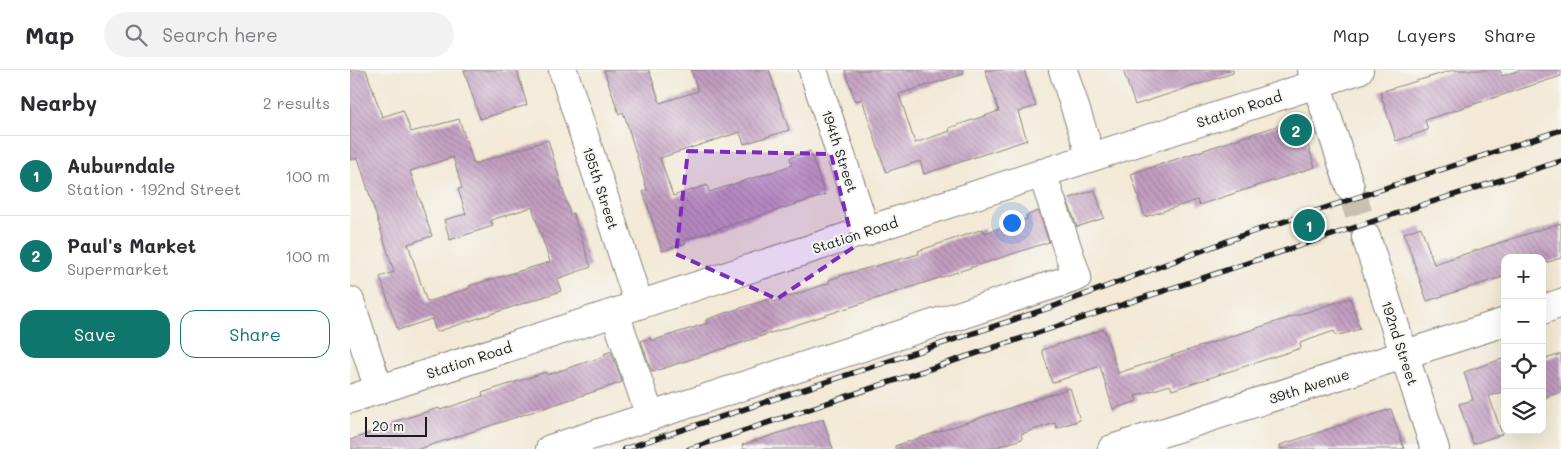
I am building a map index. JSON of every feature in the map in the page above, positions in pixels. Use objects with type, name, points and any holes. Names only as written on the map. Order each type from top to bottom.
[{"type":"street","name":"195th Street","points":[[563,70],[627,309],[650,416]]},
{"type":"street","name":"194th Street","points":[[813,70],[866,232]]},
{"type":"street","points":[[1063,70],[1091,156]]},
{"type":"street","name":"Station Road","points":[[350,399],[866,232],[1042,173],[1314,77],[1359,70]]},
{"type":"street","points":[[1314,77],[1350,187]]},
{"type":"street","points":[[550,449],[1076,277],[1042,173]]},
{"type":"street","name":"192nd Street","points":[[1366,237],[1435,449]]},
{"type":"street","points":[[350,301],[379,390]]},
{"type":"street","points":[[1546,309],[1561,304]]},
{"type":"street","name":"39th Avenue","points":[[1112,449],[1501,323]]},
{"type":"highlighted area","points":[[688,151],[831,154],[854,247],[777,299],[676,254]]},
{"type":"building","points":[[350,70],[366,70],[382,117],[403,110],[411,132],[459,119],[474,164],[548,140],[570,214],[573,213],[591,267],[557,279],[561,291],[436,332],[432,319],[398,330],[380,277],[394,272],[358,158],[350,160]],"holes":[[[453,157],[462,188],[458,189],[466,214],[444,220],[450,240],[493,226],[491,220],[532,207],[550,262],[469,286],[470,288],[427,302],[408,244],[432,236],[410,171]]]},
{"type":"building","points":[[464,70],[517,70],[527,105],[480,119]]},
{"type":"building","points":[[604,70],[649,70],[660,103],[698,91],[691,70],[769,70],[789,130],[744,144],[740,132],[660,158],[673,196],[707,185],[709,192],[772,172],[792,165],[790,158],[810,151],[825,195],[684,240],[686,243],[662,251],[643,191],[647,190],[626,120],[623,112],[619,114]]},
{"type":"building","points":[[845,70],[963,70],[964,74],[899,94],[915,143],[950,131],[949,128],[999,111],[985,70],[1024,70],[1036,106],[1018,112],[1027,140],[924,174],[920,161],[886,172],[862,99],[855,101]]},
{"type":"building","points":[[1123,70],[1233,70],[1233,73],[1135,105]]},
{"type":"building","points":[[1453,70],[1500,70],[1502,76],[1520,70],[1561,70],[1561,76],[1425,120],[1428,130],[1396,141],[1380,92]]},
{"type":"building","points":[[1292,121],[1301,124],[1315,167],[1199,205],[1197,200],[1145,217],[1131,174]]},
{"type":"building","points":[[1095,190],[1104,218],[1077,227],[1067,199]]},
{"type":"building","points":[[1038,211],[1049,242],[652,372],[641,341],[650,338],[651,341],[708,323],[706,320],[772,298],[773,302],[829,283],[829,280],[846,274],[919,254],[918,251],[983,229],[985,233],[1027,219],[1026,216]]},
{"type":"building","points":[[1561,223],[1561,258],[1546,263],[1546,254],[1501,254],[1501,277],[1427,301],[1404,233],[1421,227],[1434,264]]},
{"type":"building","points":[[1350,298],[1360,329],[1336,336],[1334,331],[1300,343],[1301,348],[1172,390],[1170,385],[1135,396],[1137,401],[1113,409],[1100,366],[1052,383],[1042,350],[1104,329],[1118,373]]},
{"type":"building","points":[[611,351],[622,382],[419,449],[350,449],[350,440],[394,425],[393,422],[439,408],[440,410],[483,396],[482,393],[546,372],[547,375],[605,356],[604,354]]},
{"type":"building","points":[[1561,354],[1561,392],[1546,397],[1546,389],[1546,359]]},
{"type":"building","points":[[1501,359],[1501,392],[1489,396],[1502,434],[1473,444],[1459,404],[1473,400],[1464,372]]},
{"type":"building","points":[[1070,388],[1080,420],[1057,428],[1055,423],[1021,434],[1022,439],[990,449],[895,449],[895,446]]},
{"type":"building","points":[[1391,409],[1404,449],[1280,449],[1280,445]]},
{"type":"building","points":[[823,419],[833,449],[743,449],[742,445]]},
{"type":"tunnel","points":[[1350,187],[1366,237]]},
{"type":"railway","points":[[624,449],[1052,307],[1246,234],[1561,130]]},
{"type":"railway","points":[[689,449],[1419,206],[1561,161]]},
{"type":"place","name":"Paul's Market","points":[[1296,130]]},
{"type":"place","name":"Auburndale","points":[[1309,225]]}]
